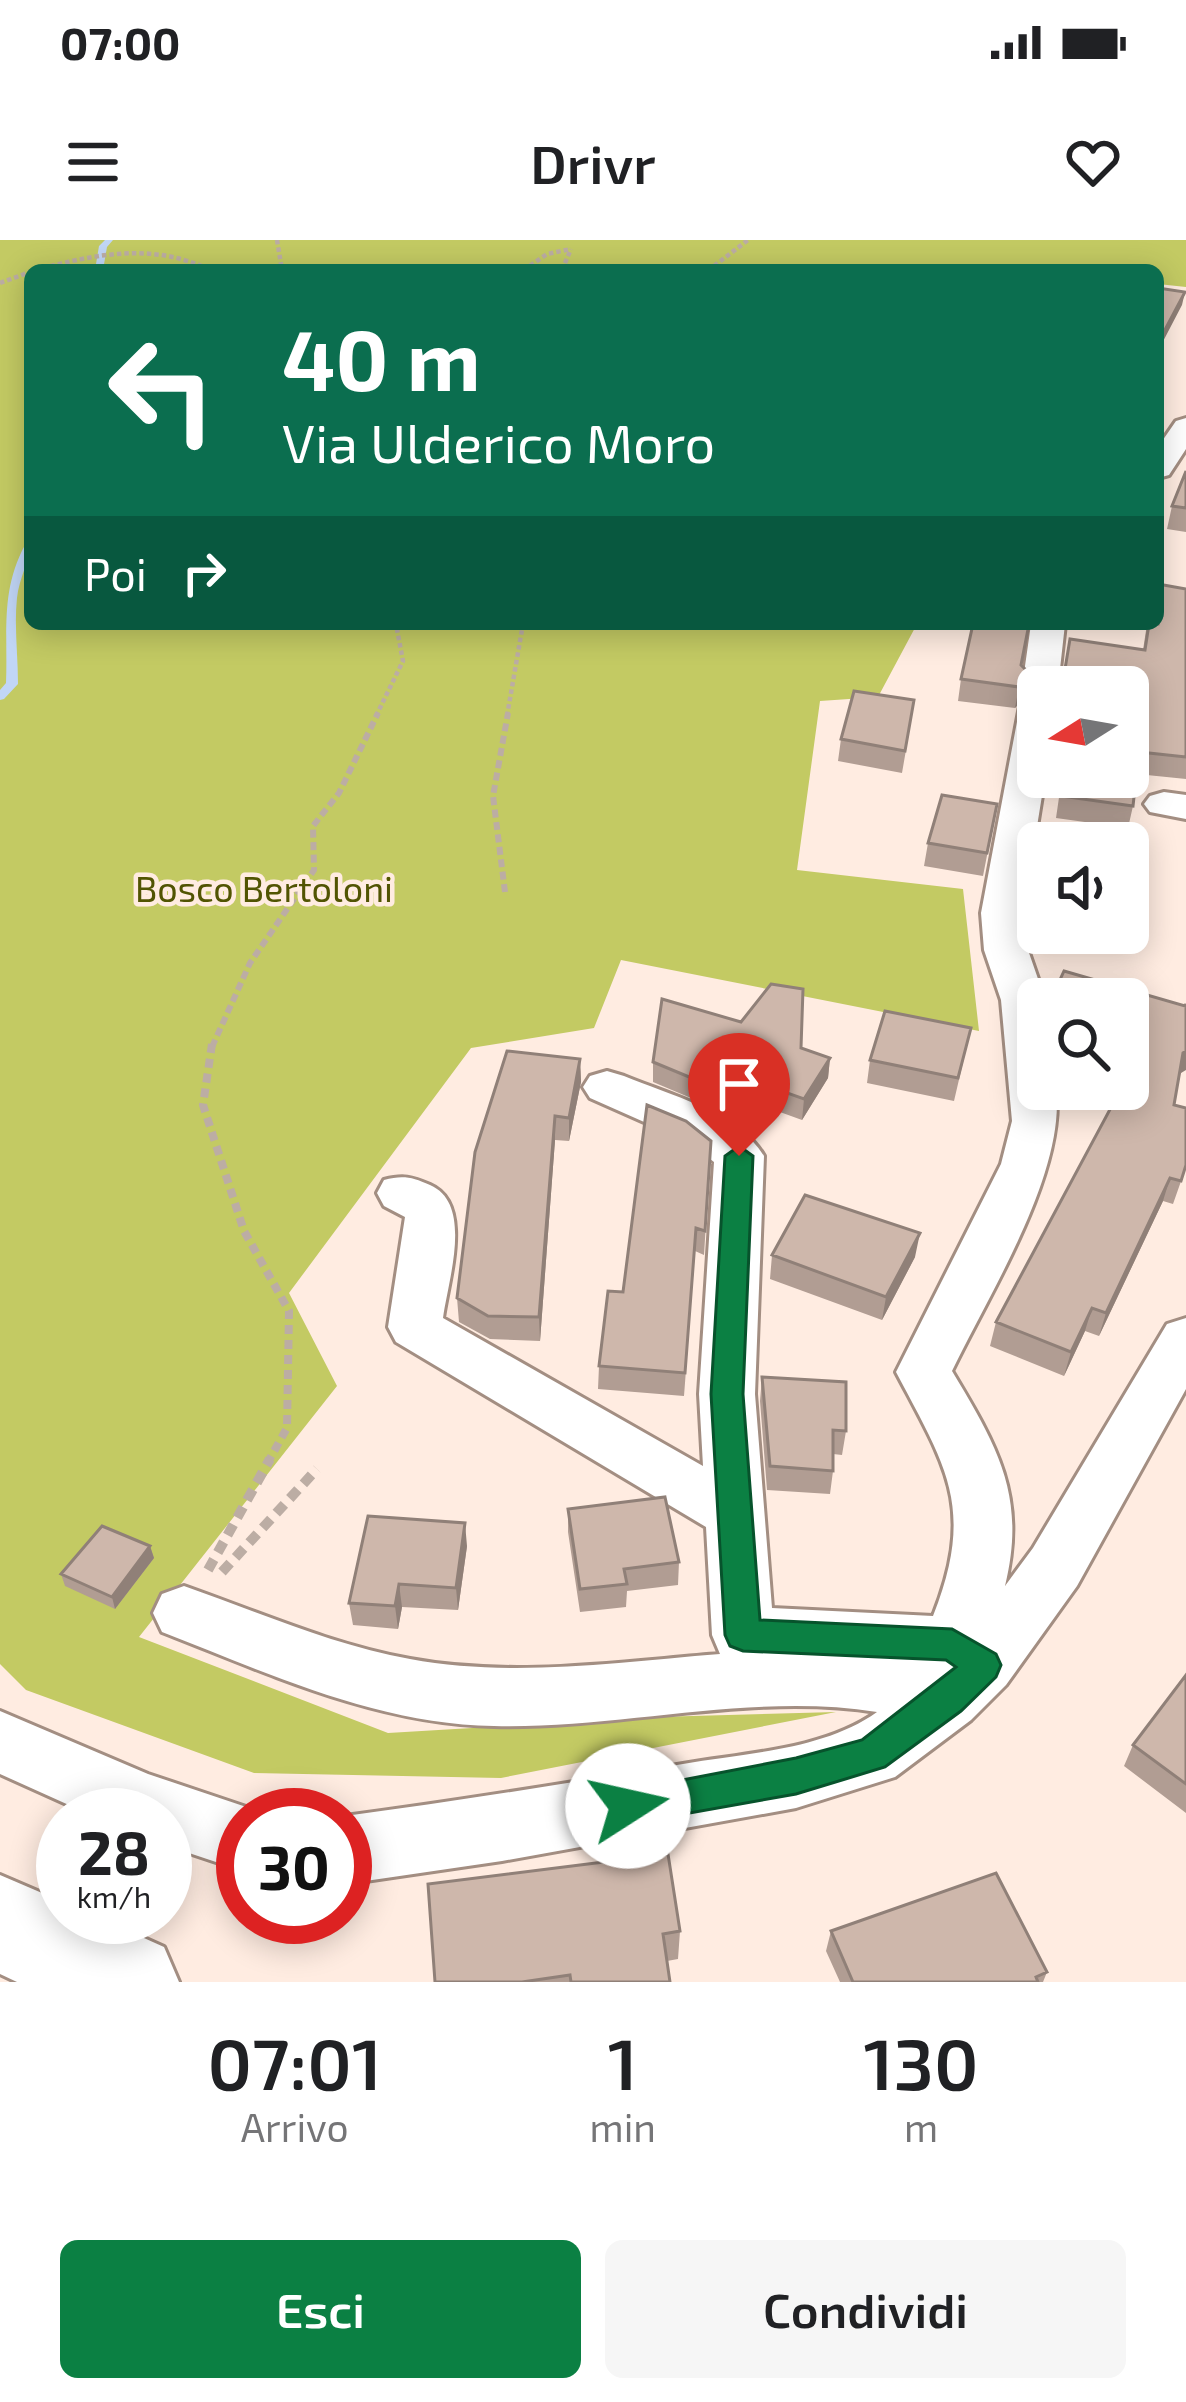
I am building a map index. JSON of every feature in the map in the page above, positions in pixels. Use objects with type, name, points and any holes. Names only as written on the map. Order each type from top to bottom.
[{"type":"main road","points":[[0,1924],[129,1982]]},
{"type":"street","points":[[1164,460],[1186,427]]},
{"type":"street","points":[[1043,666],[1047,630]]},
{"type":"street","points":[[961,1670],[983,1549],[982,1487],[924,1372],[1026,1164],[1036,1120],[1023,1000],[1006,950],[1002,913],[1022,798]]},
{"type":"street","points":[[607,1087],[704,1130],[739,1156],[727,1394],[743,1635],[961,1670]]},
{"type":"street","points":[[402,1193],[422,1202],[431,1216],[415,1327],[736,1515]]},
{"type":"street","points":[[372,1846],[796,1776],[872,1755],[961,1670],[1055,1567],[1186,1339]]},
{"type":"street","points":[[184,1613],[371,1681],[446,1694],[537,1696],[807,1677],[890,1684],[961,1670]]},
{"type":"street","points":[[0,1742],[140,1804],[216,1829]]},
{"type":"path","points":[[566,240],[571,249]]},
{"type":"path","points":[[717,264],[748,240]]},
{"type":"path","points":[[56,264],[138,244]]},
{"type":"path","points":[[533,264],[548,254],[571,249]]},
{"type":"path","points":[[565,264],[571,249]]},
{"type":"path","points":[[182,250],[202,264]]},
{"type":"path","points":[[184,1613],[287,1428],[289,1311],[244,1231],[203,1105],[213,1037],[250,963],[314,870],[313,826],[340,793],[403,661],[397,630]]},
{"type":"path","points":[[505,892],[493,796],[522,630]]},
{"type":"path","points":[[184,1613],[317,1469]]},
{"type":"green space","name":"Bosco Bertoloni","points":[[0,240],[1186,240],[1186,287],[1164,285],[1164,264],[24,264],[24,630],[914,630],[878,697],[820,701],[797,870],[963,889],[979,1031],[621,960],[594,1028],[471,1048],[289,1293],[337,1386],[139,1637],[388,1733],[836,1712],[501,1778],[254,1773],[26,1690],[0,1664]]},
{"type":"building","points":[[1164,289],[1185,292],[1164,332]]},
{"type":"building","points":[[1186,471],[1186,508],[1172,506]]},
{"type":"building","points":[[1164,585],[1186,589],[1186,757],[1149,753],[1149,666],[1066,666],[1070,639],[1145,650],[1148,630],[1164,630]]},
{"type":"building","points":[[972,630],[1028,630],[1022,666],[1017,666],[1017,687],[961,679]]},
{"type":"building","points":[[854,691],[914,700],[905,751],[841,739]]},
{"type":"building","points":[[942,795],[997,804],[987,853],[928,843]]},
{"type":"building","points":[[1075,798],[1134,798],[1133,806]]},
{"type":"building","points":[[1064,971],[1088,978],[1061,978]]},
{"type":"building","points":[[771,984],[803,989],[801,1048],[830,1058],[804,1099],[720,1069],[718,1089],[653,1062],[662,999],[741,1022]]},
{"type":"building","points":[[1149,996],[1186,1004],[1186,1051],[1174,1105],[1186,1108],[1186,1165],[1181,1181],[1170,1178],[1106,1313],[1092,1308],[1071,1352],[996,1322],[1110,1110],[1149,1110]]},
{"type":"building","points":[[885,1011],[971,1028],[958,1078],[870,1060]]},
{"type":"building","points":[[507,1051],[580,1059],[569,1118],[555,1116],[539,1317],[488,1316],[457,1298],[475,1152]]},
{"type":"building","points":[[647,1105],[686,1121],[711,1141],[705,1231],[696,1228],[685,1373],[599,1366],[608,1291],[623,1292]]},
{"type":"building","points":[[805,1195],[920,1233],[886,1297],[772,1255]]},
{"type":"building","points":[[762,1377],[846,1382],[846,1431],[833,1430],[833,1471],[770,1466]]},
{"type":"building","points":[[665,1497],[679,1562],[624,1569],[627,1584],[580,1589],[568,1509]]},
{"type":"building","points":[[368,1516],[465,1523],[456,1588],[399,1584],[395,1606],[349,1603]]},
{"type":"building","points":[[102,1526],[150,1546],[112,1597],[61,1574]]},
{"type":"building","points":[[1186,1675],[1186,1784],[1133,1745]]},
{"type":"building","points":[[668,1854],[680,1931],[663,1934],[670,1982],[571,1982],[570,1975],[522,1982],[435,1982],[428,1884]]},
{"type":"building","points":[[996,1873],[1047,1972],[1036,1977],[1038,1982],[853,1982],[831,1931]]},
{"type":"waterway","points":[[100,264],[109,240]]},
{"type":"waterway","points":[[0,697],[12,684],[12,596],[24,556]]},
{"type":"route","points":[[628,1806],[796,1776],[872,1755],[948,1699],[983,1665],[952,1645],[743,1635],[727,1394],[739,1156]]}]
